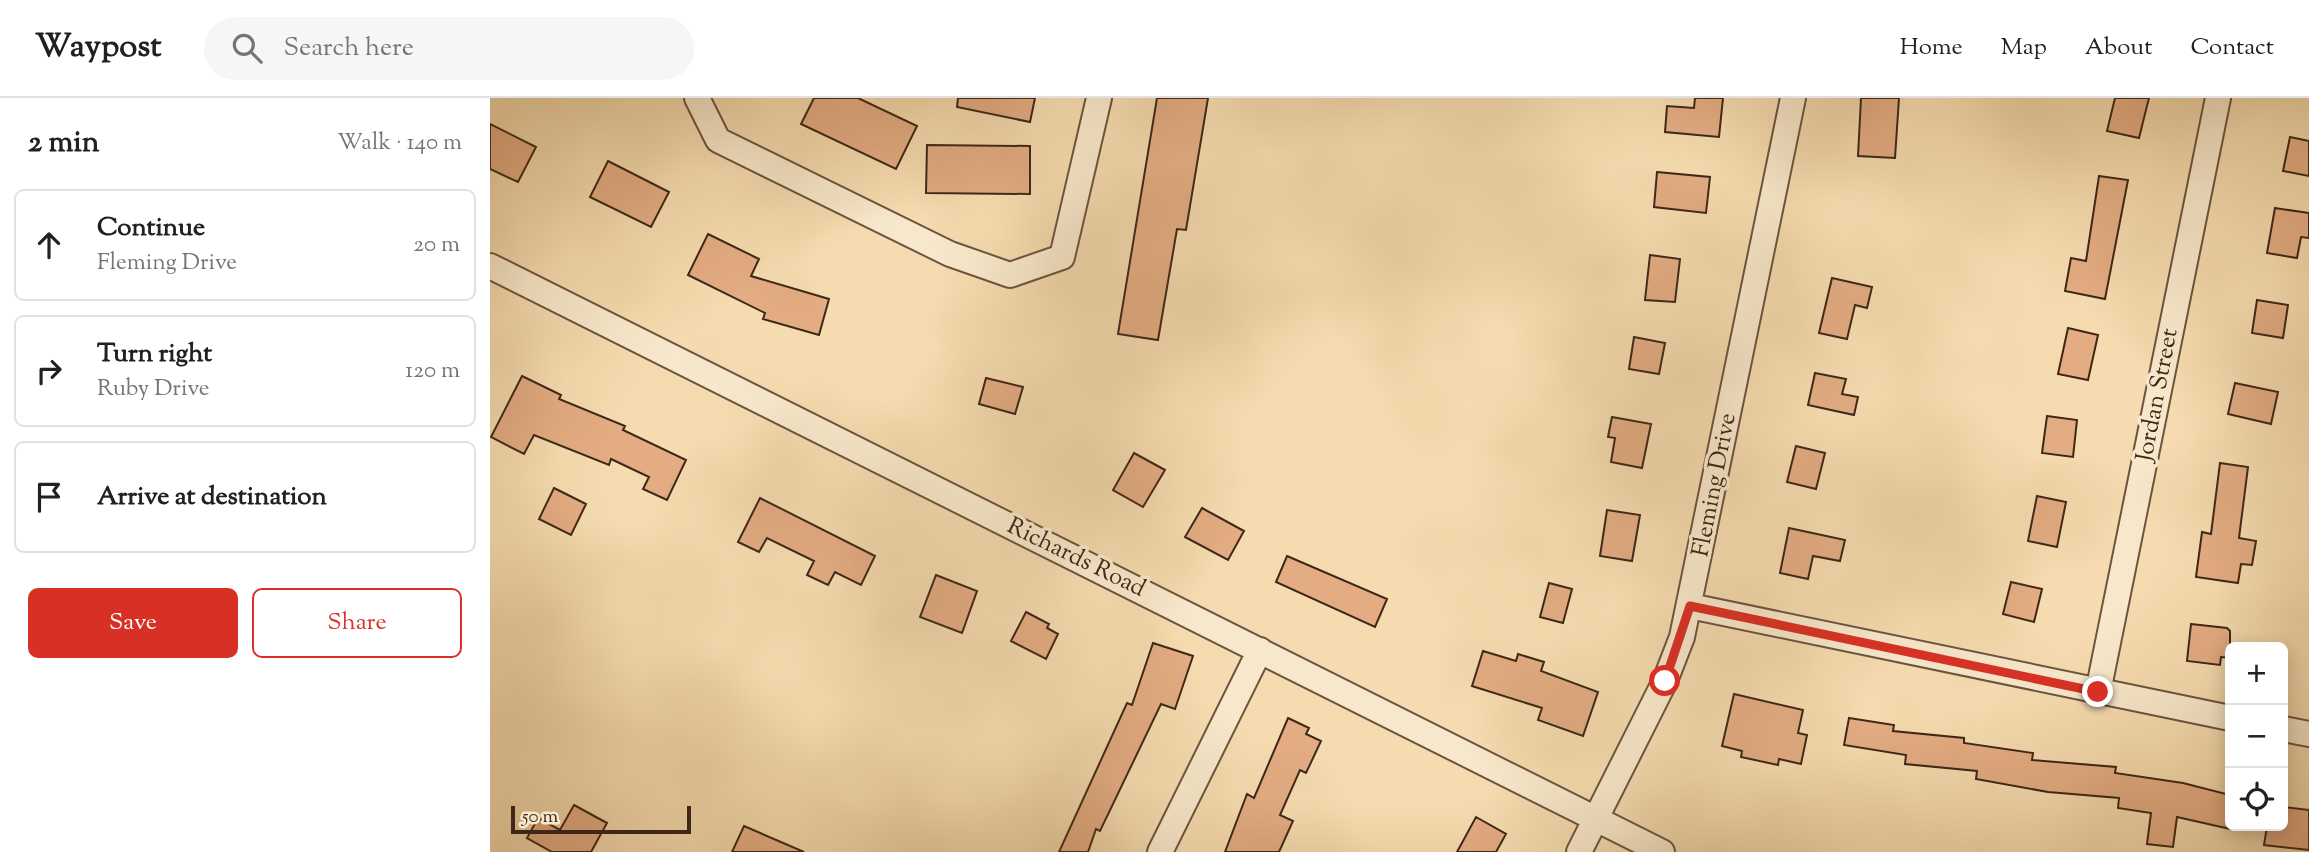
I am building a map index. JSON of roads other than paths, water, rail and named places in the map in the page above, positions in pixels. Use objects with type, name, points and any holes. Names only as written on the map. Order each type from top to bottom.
[{"type":"street","points":[[697,98],[718,140],[950,254],[1010,275],[1062,257],[1099,98]]},
{"type":"street","name":"Fleming Drive","points":[[1579,852],[1665,681],[1690,606],[1793,98]]},
{"type":"street","name":"Jordan Street","points":[[2098,692],[2218,98]]},
{"type":"street","name":"Richards Road","points":[[490,266],[1662,852]]},
{"type":"street","points":[[1690,606],[2225,717]]},
{"type":"street","points":[[1160,852],[1260,650]]},
{"type":"street","points":[[2288,730],[2309,734]]}]
